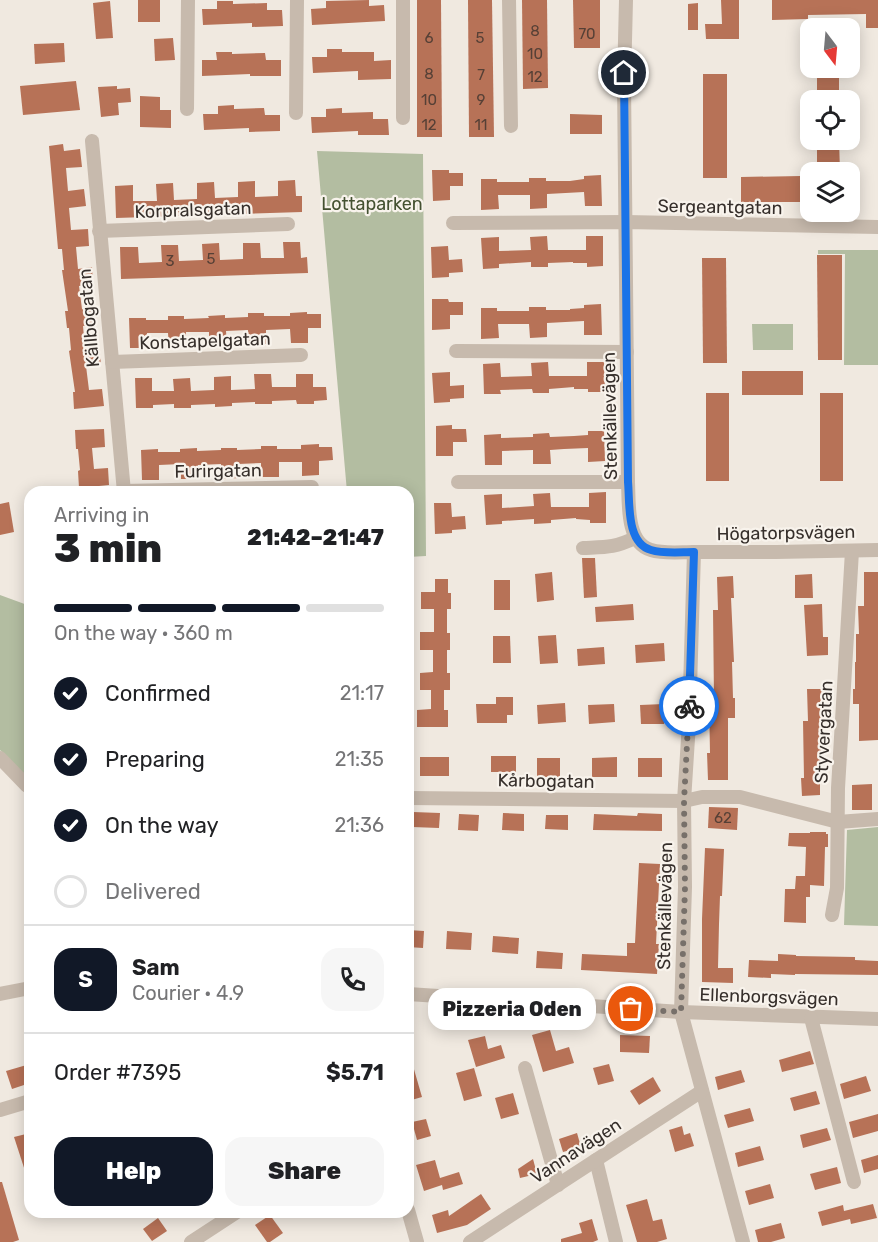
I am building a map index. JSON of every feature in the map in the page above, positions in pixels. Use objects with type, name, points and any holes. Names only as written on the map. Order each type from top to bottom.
[{"type":"street","points":[[187,110],[188,0]]},
{"type":"street","points":[[296,113],[297,0]]},
{"type":"street","points":[[403,0],[403,118]]},
{"type":"street","points":[[509,0],[511,126]]},
{"type":"street","name":"Stenkällevägen","points":[[626,0],[624,81],[628,482],[635,538]]},
{"type":"street","name":"Källbogatan","points":[[92,141],[124,486]]},
{"type":"street","name":"Sergeantgatan","points":[[453,223],[626,222],[878,226]]},
{"type":"street","name":"Korpralsgatan","points":[[99,231],[288,224]]},
{"type":"street","points":[[456,351],[627,352]]},
{"type":"street","name":"Konstapelgatan","points":[[112,362],[301,355]]},
{"type":"street","points":[[458,482],[628,482]]},
{"type":"street","points":[[583,548],[613,547],[635,538],[644,548],[652,550],[694,552]]},
{"type":"street","name":"Högatorpsvägen","points":[[694,552],[878,550]]},
{"type":"street","name":"Styvergatan","points":[[832,915],[837,888],[838,788],[852,551]]},
{"type":"street","name":"Stenkällevägen","points":[[694,552],[684,801],[685,887],[681,1012],[743,1242]]},
{"type":"street","points":[[0,758],[24,783]]},
{"type":"street","name":"Kårbogatan","points":[[414,798],[684,801],[702,797],[740,797],[838,822],[878,819]]},
{"type":"street","points":[[0,994],[24,989]]},
{"type":"street","name":"Ellenborgsvägen","points":[[414,994],[681,1012],[878,1019]]},
{"type":"street","points":[[811,1018],[854,1182]]},
{"type":"street","points":[[525,1068],[558,1185]]},
{"type":"street","name":"Vannavägen","points":[[470,1242],[702,1091]]},
{"type":"street","points":[[0,1110],[24,1103]]},
{"type":"street","points":[[596,1160],[616,1242]]},
{"type":"street","points":[[191,1242],[228,1218]]},
{"type":"street","points":[[410,1218],[417,1242]]},
{"type":"green space","name":"Lottaparken","points":[[317,151],[423,154],[426,556],[414,557],[414,486],[346,486]]},
{"type":"green space","points":[[818,250],[878,250],[878,365],[844,365],[845,254],[818,254]]},
{"type":"green space","points":[[752,324],[793,324],[793,350],[753,350]]},
{"type":"green space","points":[[0,595],[24,604],[24,774],[0,750]]},
{"type":"green space","points":[[878,827],[878,926],[844,925],[847,830]]},
{"type":"building","points":[[138,0],[160,0],[160,22],[138,22]]},
{"type":"building","points":[[369,0],[369,6],[384,5],[385,21],[312,25],[311,9],[326,8],[326,1]]},
{"type":"building","points":[[417,0],[441,0],[442,137],[417,137]]},
{"type":"building","points":[[468,0],[492,0],[494,137],[469,137]]},
{"type":"building","points":[[522,0],[547,0],[548,88],[523,89]]},
{"type":"building","points":[[573,0],[600,0],[600,48],[574,48]]},
{"type":"building","points":[[721,0],[739,0],[739,39],[706,39],[705,24],[722,24]]},
{"type":"building","points":[[772,0],[878,0],[878,28],[866,28],[866,14],[808,15],[808,18],[800,19],[772,20]]},
{"type":"building","points":[[110,1],[113,38],[96,39],[93,3]]},
{"type":"building","points":[[217,1],[233,1],[233,4],[267,3],[267,10],[282,10],[283,26],[252,27],[252,23],[203,25],[202,9],[217,9]]},
{"type":"building","points":[[698,3],[698,30],[688,30],[688,4]]},
{"type":"building","points":[[173,38],[175,60],[155,61],[154,39]]},
{"type":"building","points":[[64,43],[65,62],[35,64],[34,44]]},
{"type":"building","points":[[327,49],[342,49],[342,52],[374,52],[374,61],[391,60],[391,79],[358,80],[358,71],[313,73],[312,57],[327,57]]},
{"type":"building","points":[[216,52],[265,53],[266,60],[281,60],[281,76],[250,76],[250,74],[202,76],[202,60],[217,60]]},
{"type":"building","points":[[703,74],[727,74],[727,178],[703,178]]},
{"type":"building","points":[[817,78],[839,78],[839,90],[817,90]]},
{"type":"building","points":[[76,81],[80,110],[23,115],[20,86]]},
{"type":"building","points":[[117,86],[117,89],[130,88],[131,102],[118,103],[119,115],[101,117],[98,87]]},
{"type":"building","points":[[140,96],[160,97],[160,110],[171,110],[171,128],[140,127]]},
{"type":"building","points":[[234,105],[234,109],[264,108],[265,115],[280,115],[280,131],[249,132],[249,128],[204,130],[203,114],[218,114],[218,106]]},
{"type":"building","points":[[342,108],[342,113],[373,112],[373,119],[388,119],[389,135],[358,135],[358,131],[312,133],[311,117],[326,117],[326,109]]},
{"type":"building","points":[[570,114],[602,115],[602,134],[570,134]]},
{"type":"building","points":[[63,144],[64,151],[80,149],[82,167],[66,168],[68,191],[84,189],[86,206],[69,208],[71,230],[88,229],[89,246],[76,247],[78,269],[92,267],[93,284],[79,286],[82,309],[95,308],[97,325],[83,326],[85,349],[99,348],[101,364],[86,366],[89,390],[102,389],[104,406],[74,409],[73,392],[75,392],[69,351],[71,350],[69,328],[67,328],[65,311],[68,311],[62,270],[64,270],[62,249],[58,249],[49,146]]},
{"type":"building","points":[[817,150],[839,150],[840,162],[817,162]]},
{"type":"building","points":[[432,170],[463,173],[463,186],[450,186],[450,200],[433,201]]},
{"type":"building","points":[[601,175],[602,206],[585,206],[584,192],[547,194],[547,208],[530,209],[530,195],[498,195],[499,209],[481,210],[481,179],[497,179],[497,182],[529,182],[529,178],[570,181],[584,179],[584,176]]},
{"type":"building","points":[[800,176],[800,202],[741,202],[741,177]]},
{"type":"building","points":[[295,180],[296,196],[302,196],[302,212],[116,218],[115,186],[133,185],[133,201],[157,201],[156,184],[173,183],[174,200],[197,199],[197,183],[214,182],[215,198],[238,197],[238,182],[255,181],[255,197],[278,196],[278,181]]},
{"type":"building","points":[[547,236],[548,250],[586,250],[586,236],[603,236],[603,266],[587,267],[587,263],[573,262],[548,263],[548,267],[531,267],[531,262],[499,264],[499,268],[483,269],[481,238],[499,237],[499,251],[531,250],[530,237]]},
{"type":"building","points":[[283,242],[300,242],[301,258],[307,257],[308,273],[121,279],[120,247],[138,247],[139,263],[162,262],[161,245],[178,245],[179,261],[203,260],[202,244],[219,243],[220,260],[243,259],[243,243],[260,243],[261,258],[284,258]]},
{"type":"building","points":[[448,246],[449,260],[462,259],[463,272],[449,273],[449,277],[432,278],[431,247]]},
{"type":"building","points":[[817,255],[842,255],[842,360],[818,360]]},
{"type":"building","points":[[702,258],[726,258],[727,363],[703,363]]},
{"type":"building","points":[[432,299],[463,302],[463,315],[450,315],[450,329],[432,330]]},
{"type":"building","points":[[601,304],[602,335],[584,335],[584,321],[547,323],[547,337],[530,338],[529,324],[498,324],[499,338],[481,339],[481,308],[497,308],[497,311],[529,311],[529,307],[570,310],[584,308],[584,305]]},
{"type":"building","points":[[307,312],[307,314],[321,314],[321,328],[308,328],[308,343],[291,343],[290,329],[266,330],[266,344],[248,344],[248,330],[226,331],[227,346],[209,346],[209,332],[186,332],[186,346],[169,347],[168,333],[147,333],[147,348],[130,348],[129,318],[168,320],[168,316],[184,316],[184,319],[225,315],[225,318],[248,317],[248,313],[264,313],[264,316],[290,316],[290,313]]},
{"type":"building","points":[[548,362],[549,376],[587,376],[587,362],[604,362],[605,392],[588,392],[588,389],[574,389],[574,387],[549,389],[549,393],[533,393],[532,389],[500,390],[501,394],[484,394],[483,364],[500,363],[501,377],[532,376],[531,363]]},
{"type":"building","points":[[742,371],[803,371],[803,395],[742,395]]},
{"type":"building","points":[[450,372],[450,386],[464,385],[464,398],[434,403],[432,373]]},
{"type":"building","points":[[254,374],[271,374],[272,387],[296,387],[296,374],[313,374],[313,387],[326,387],[327,400],[314,401],[314,404],[297,404],[296,400],[272,401],[272,404],[232,403],[232,406],[215,407],[215,404],[174,408],[174,404],[136,408],[135,378],[152,378],[152,391],[174,391],[173,379],[190,378],[191,391],[214,390],[214,377],[231,376],[231,390],[255,389]]},
{"type":"building","points":[[706,393],[729,393],[729,481],[706,481]]},
{"type":"building","points":[[820,393],[843,393],[843,481],[820,481]]},
{"type":"building","points":[[452,425],[452,429],[466,429],[467,442],[453,442],[453,456],[436,456],[436,426]]},
{"type":"building","points":[[104,429],[105,447],[92,448],[94,469],[108,468],[109,485],[79,486],[78,471],[80,470],[75,430]]},
{"type":"building","points":[[588,431],[604,431],[605,461],[588,462],[588,448],[550,450],[551,464],[533,464],[533,450],[502,451],[502,465],[485,465],[484,435],[501,434],[501,438],[533,437],[533,434],[549,433],[550,437],[588,435]]},
{"type":"building","points":[[319,444],[319,447],[332,447],[333,460],[319,461],[319,475],[302,476],[302,462],[279,462],[279,477],[261,477],[261,463],[238,464],[239,478],[222,479],[221,464],[198,465],[198,479],[181,479],[181,464],[159,465],[159,480],[142,480],[141,450],[158,449],[158,452],[180,452],[180,449],[197,448],[197,451],[221,450],[221,448],[261,449],[261,446],[301,449],[301,445]]},
{"type":"building","points":[[606,492],[606,523],[590,523],[590,520],[576,518],[551,520],[551,523],[534,524],[534,519],[502,521],[502,524],[486,525],[484,495],[502,494],[502,508],[534,506],[533,494],[550,493],[551,507],[589,507],[589,493]]},
{"type":"building","points":[[9,502],[14,532],[0,535],[0,504]]},
{"type":"building","points":[[434,503],[451,503],[452,517],[465,516],[466,529],[435,534]]},
{"type":"building","points":[[582,558],[595,558],[597,597],[584,598]]},
{"type":"building","points":[[552,572],[554,600],[537,602],[535,574]]},
{"type":"building","points":[[864,572],[878,572],[878,740],[859,741],[859,704],[853,704],[853,689],[855,689],[856,634],[859,634],[858,606],[864,606]]},
{"type":"building","points":[[812,574],[813,598],[795,598],[795,575]]},
{"type":"building","points":[[733,576],[734,598],[731,598],[735,718],[728,718],[728,780],[708,780],[709,699],[714,699],[713,610],[718,610],[717,577]]},
{"type":"building","points":[[435,579],[448,579],[448,593],[451,593],[451,609],[447,609],[450,650],[447,650],[447,673],[450,673],[450,690],[444,690],[444,710],[448,710],[448,727],[417,727],[417,710],[431,709],[431,690],[420,690],[420,673],[433,672],[433,650],[420,650],[420,632],[434,632],[434,609],[421,609],[421,592],[435,592]]},
{"type":"building","points":[[494,580],[510,580],[510,610],[494,610]]},
{"type":"building","points":[[633,604],[634,620],[596,622],[595,607]]},
{"type":"building","points":[[822,604],[823,637],[828,637],[828,655],[807,656],[804,605]]},
{"type":"building","points":[[556,635],[558,663],[540,664],[538,636]]},
{"type":"building","points":[[493,636],[510,636],[511,663],[493,663]]},
{"type":"building","points":[[664,643],[665,661],[636,663],[635,645]]},
{"type":"building","points":[[604,647],[605,664],[578,666],[577,649]]},
{"type":"building","points":[[807,689],[825,689],[825,711],[822,711],[820,795],[802,796],[803,721],[808,721]]},
{"type":"building","points":[[496,697],[513,697],[513,715],[507,715],[507,723],[477,723],[476,704],[496,704]]},
{"type":"building","points":[[565,703],[566,722],[538,724],[537,705]]},
{"type":"building","points":[[614,704],[615,722],[589,724],[588,705]]},
{"type":"building","points":[[664,704],[664,724],[641,724],[640,705]]},
{"type":"building","points":[[491,756],[516,756],[516,772],[491,772]]},
{"type":"building","points":[[420,757],[449,757],[449,776],[420,776]]},
{"type":"building","points":[[617,757],[617,777],[592,777],[592,758]]},
{"type":"building","points":[[537,758],[560,758],[560,777],[537,777]]},
{"type":"building","points":[[638,758],[662,758],[662,777],[638,777]]},
{"type":"building","points":[[872,784],[872,810],[852,810],[852,785]]},
{"type":"building","points":[[709,807],[738,808],[737,830],[708,828]]},
{"type":"building","points":[[414,812],[440,813],[439,828],[414,827]]},
{"type":"building","points":[[503,813],[524,814],[524,831],[502,830]]},
{"type":"building","points":[[638,813],[662,814],[662,831],[593,830],[594,814],[637,816]]},
{"type":"building","points":[[459,814],[479,815],[478,831],[458,830]]},
{"type":"building","points":[[546,815],[568,815],[568,830],[545,829]]},
{"type":"building","points":[[789,833],[828,834],[828,847],[825,847],[824,886],[810,885],[810,897],[806,897],[806,923],[784,922],[785,889],[795,889],[796,876],[805,876],[806,847],[788,846]]},
{"type":"building","points":[[705,848],[724,849],[718,968],[733,968],[733,983],[702,982]]},
{"type":"building","points":[[639,863],[660,864],[656,944],[659,944],[657,974],[581,970],[582,954],[627,956],[627,943],[635,943]]},
{"type":"building","points":[[414,930],[424,931],[423,948],[414,947]]},
{"type":"building","points":[[447,931],[472,933],[471,950],[446,949]]},
{"type":"building","points":[[493,936],[519,938],[518,954],[492,952]]},
{"type":"building","points":[[537,951],[563,953],[562,969],[536,968]]},
{"type":"building","points":[[778,954],[855,957],[855,960],[878,961],[878,975],[771,974],[771,978],[748,977],[749,960],[778,961]]},
{"type":"building","points":[[550,1030],[556,1051],[569,1047],[574,1063],[543,1072],[532,1035]]},
{"type":"building","points":[[620,1035],[650,1036],[649,1053],[620,1052]]},
{"type":"building","points":[[485,1036],[488,1049],[501,1045],[505,1058],[476,1067],[468,1040]]},
{"type":"building","points":[[810,1051],[814,1064],[782,1072],[779,1060]]},
{"type":"building","points":[[609,1064],[614,1081],[598,1085],[593,1068]]},
{"type":"building","points":[[24,1066],[24,1085],[12,1089],[6,1071]]},
{"type":"building","points":[[474,1068],[482,1096],[464,1101],[456,1073]]},
{"type":"building","points":[[414,1069],[422,1097],[414,1099]]},
{"type":"building","points":[[741,1070],[745,1082],[718,1090],[715,1077]]},
{"type":"building","points":[[866,1076],[871,1091],[844,1099],[840,1084]]},
{"type":"building","points":[[653,1077],[661,1091],[639,1105],[630,1091]]},
{"type":"building","points":[[816,1091],[820,1104],[794,1111],[790,1098]]},
{"type":"building","points":[[513,1093],[519,1114],[501,1119],[495,1098]]},
{"type":"building","points":[[750,1108],[754,1121],[728,1128],[724,1115]]},
{"type":"building","points":[[878,1114],[878,1131],[853,1138],[849,1122]]},
{"type":"building","points":[[426,1119],[431,1136],[417,1140],[414,1122]]},
{"type":"building","points":[[682,1126],[684,1135],[690,1133],[694,1146],[675,1152],[669,1130]]},
{"type":"building","points":[[827,1128],[831,1140],[803,1148],[800,1135]]},
{"type":"building","points":[[577,1133],[581,1147],[563,1152],[559,1139]]},
{"type":"building","points":[[24,1134],[24,1168],[14,1137]]},
{"type":"building","points":[[760,1146],[764,1160],[738,1167],[735,1153]]},
{"type":"building","points":[[878,1155],[878,1169],[864,1173],[861,1160]]},
{"type":"building","points":[[533,1159],[537,1174],[520,1178],[518,1169]]},
{"type":"building","points":[[435,1160],[440,1178],[459,1172],[463,1184],[443,1190],[442,1185],[424,1191],[416,1165]]},
{"type":"building","points":[[837,1167],[841,1183],[815,1190],[810,1174]]},
{"type":"building","points":[[0,1182],[2,1182],[19,1240],[13,1242],[0,1242]]},
{"type":"building","points":[[770,1184],[774,1198],[749,1205],[745,1191]]},
{"type":"building","points":[[481,1194],[491,1209],[467,1225],[437,1233],[432,1215],[448,1210],[449,1216]]},
{"type":"building","points":[[647,1199],[653,1221],[662,1219],[667,1239],[657,1242],[637,1242],[626,1205]]},
{"type":"building","points":[[873,1204],[877,1218],[851,1224],[850,1219],[822,1226],[818,1212],[843,1205],[844,1211]]},
{"type":"building","points":[[158,1218],[167,1231],[152,1241],[143,1229]]},
{"type":"building","points":[[266,1218],[272,1218],[283,1233],[267,1242],[255,1225]]},
{"type":"building","points":[[592,1219],[598,1240],[561,1242],[561,1239],[582,1233],[579,1223]]},
{"type":"building","points":[[781,1223],[785,1238],[771,1242],[758,1242],[755,1230]]},
{"type":"way so far","points":[[631,1009],[681,1012],[685,887],[684,801],[689,706]]},
{"type":"place","name":"Pizzeria Oden","points":[[631,1009]]},
{"type":"route","points":[[624,73],[628,482],[632,526],[635,538],[644,548],[694,552],[689,706]]}]
